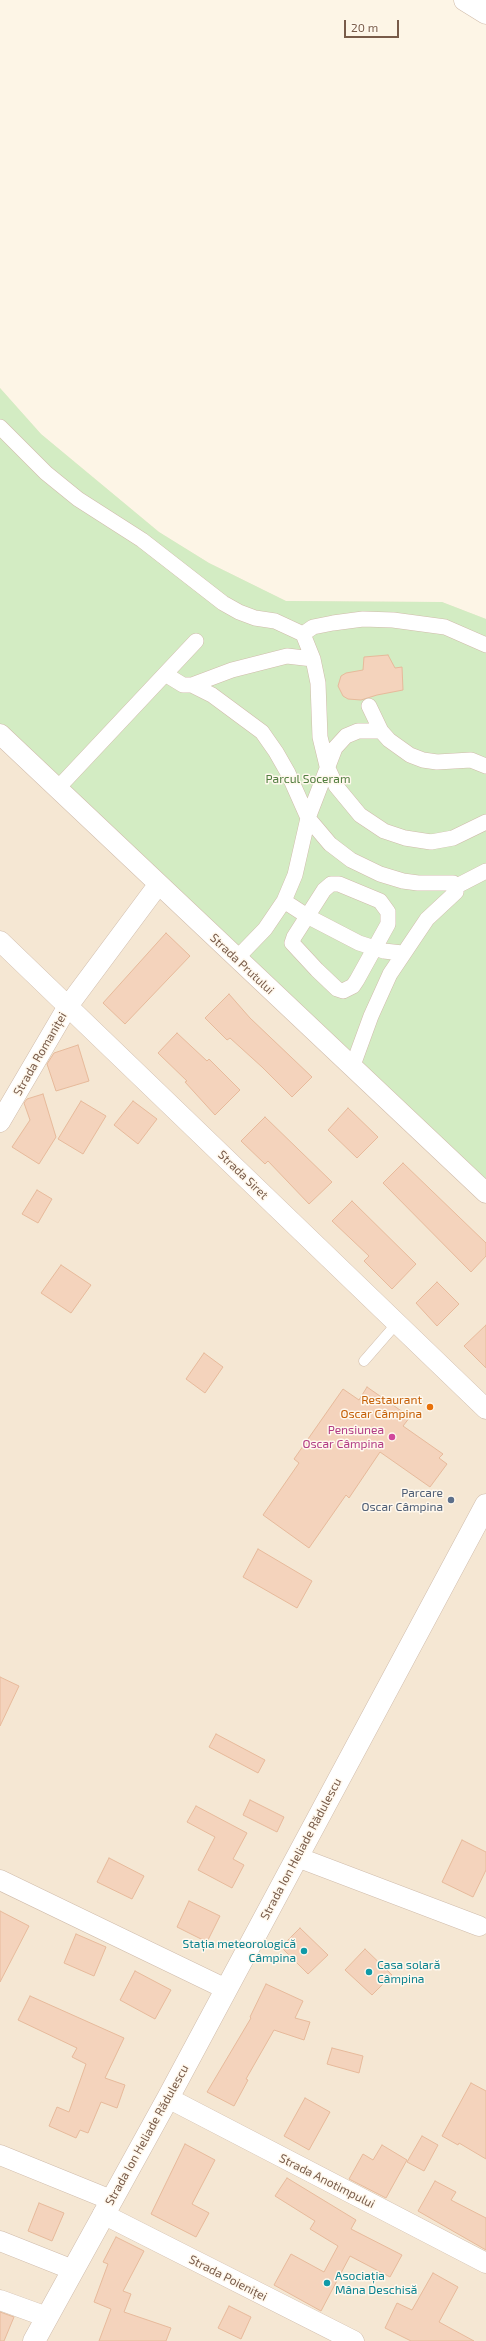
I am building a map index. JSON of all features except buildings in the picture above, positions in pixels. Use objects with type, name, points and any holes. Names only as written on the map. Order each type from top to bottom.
[{"type":"street","points":[[465,0],[486,13]]},
{"type":"street","points":[[0,427],[40,468],[78,499],[142,540],[223,602],[238,612],[254,618],[275,621],[303,634],[313,659],[318,683],[320,737],[327,766],[336,786],[360,815],[384,831],[405,838],[431,842],[453,838],[486,822]]},
{"type":"street","points":[[303,634],[312,627],[333,623],[363,619],[393,620],[445,627],[486,644]]},
{"type":"street","points":[[58,789],[196,641]]},
{"type":"street","points":[[165,674],[183,685],[192,685],[232,670],[288,656],[303,656],[313,659]]},
{"type":"street","points":[[192,685],[212,695],[262,732],[288,773],[308,818],[330,844],[351,860],[362,866],[404,881],[418,884],[446,882],[453,883],[455,887],[456,892],[427,919],[402,953],[390,974],[371,1016],[352,1068]]},
{"type":"street","points":[[369,706],[382,732],[398,747],[423,760],[471,760],[486,766]]},
{"type":"street","points":[[236,959],[265,929],[284,901],[295,875],[308,818],[335,748],[346,736],[358,731],[382,732]]},
{"type":"street","name":"Strada Prutului","points":[[0,734],[236,959],[486,1193]]},
{"type":"street","points":[[455,887],[486,871]]},
{"type":"street","points":[[331,884],[339,884],[380,901],[388,912],[388,924],[373,948],[353,986],[343,991],[337,989],[304,958],[292,944],[307,916],[324,890],[331,884]]},
{"type":"street","name":"Strada Romaniței","points":[[0,1122],[68,1006],[158,885]]},
{"type":"street","points":[[284,901],[307,916],[373,948],[402,953]]},
{"type":"street","name":"Strada Siret","points":[[0,941],[486,1409]]},
{"type":"street","name":"Strada Ion Heliade Rădulescu","points":[[34,2341],[168,2098],[486,1505]]},
{"type":"street","points":[[297,1857],[479,1926]]},
{"type":"street","points":[[0,1880],[226,1989]]},
{"type":"street","name":"Strada Anotimpului","points":[[168,2098],[486,2263]]},
{"type":"street","name":"Strada Poieniței","points":[[0,2155],[107,2207],[354,2341]]},
{"type":"street","points":[[0,2241],[73,2270]]},
{"type":"street","points":[[0,2300],[47,2317]]},
{"type":"lane","points":[[364,1361],[397,1323]]},
{"type":"shaded area","points":[[0,388],[41,434],[159,532],[209,563],[286,601],[442,602],[486,619],[486,2341],[0,2341]]},
{"type":"green space","name":"Parcul Soceram","points":[[0,388],[41,434],[159,532],[209,563],[286,601],[442,602],[486,619],[486,1192],[0,732]]},
{"type":"place","name":"Restaurant Oscar Câmpina","points":[[430,1407]]},
{"type":"place","name":"Pensiunea Oscar Câmpina","points":[[392,1437]]},
{"type":"place","name":"Parcare Oscar Câmpina","points":[[451,1500]]},
{"type":"place","name":"Stația meteorologică Câmpina","points":[[304,1951]]},
{"type":"place","name":"Casa solară Câmpina","points":[[369,1972]]},
{"type":"place","name":"Asociația Mâna Deschisă","points":[[327,2283]]}]
